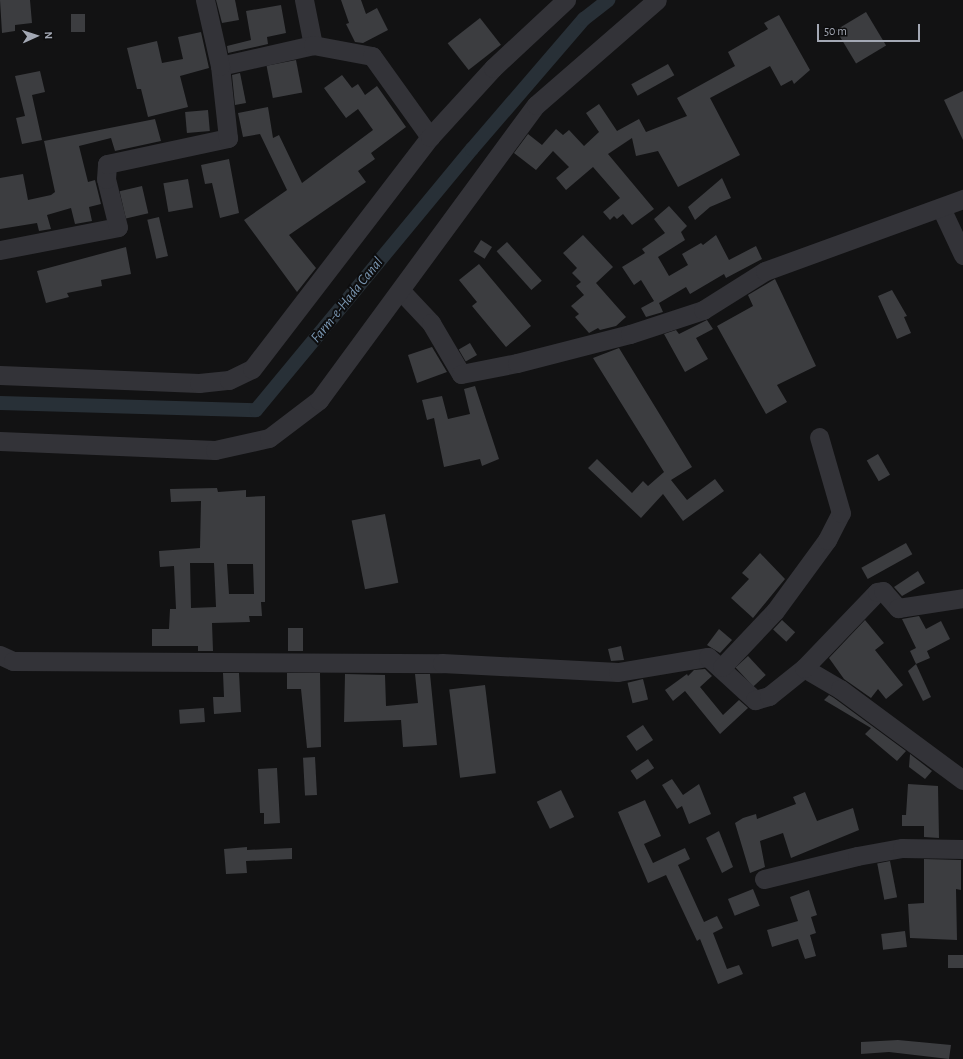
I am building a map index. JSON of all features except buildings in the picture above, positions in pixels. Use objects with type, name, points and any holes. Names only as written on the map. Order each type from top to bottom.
[{"type":"street","points":[[0,250],[118,227],[106,180],[107,164],[228,138],[220,66],[205,0]]},
{"type":"street","points":[[304,0],[313,45]]},
{"type":"street","points":[[0,375],[199,383],[228,380],[252,369],[430,137],[493,68],[566,0]]},
{"type":"street","points":[[0,441],[215,450],[269,438],[319,400],[401,291],[536,105],[657,0]]},
{"type":"street","points":[[220,66],[313,45],[372,56],[430,137]]},
{"type":"street","points":[[401,291],[431,323],[461,374],[623,336],[695,312],[765,271],[963,199]]},
{"type":"street","points":[[941,208],[963,255]]},
{"type":"street","points":[[722,667],[775,611],[828,540],[841,513],[819,436]]},
{"type":"street","points":[[0,655],[13,661],[442,663],[618,672],[708,657],[722,667],[755,700],[769,696],[804,668],[877,592],[883,591],[898,608],[963,598]]},
{"type":"street","points":[[804,668],[840,689],[963,780]]},
{"type":"street","points":[[764,879],[857,856],[902,848],[963,849]]},
{"type":"waterway","name":"Farm-e-Hada Canal","points":[[0,403],[256,410],[472,149],[584,19],[608,0]]}]
